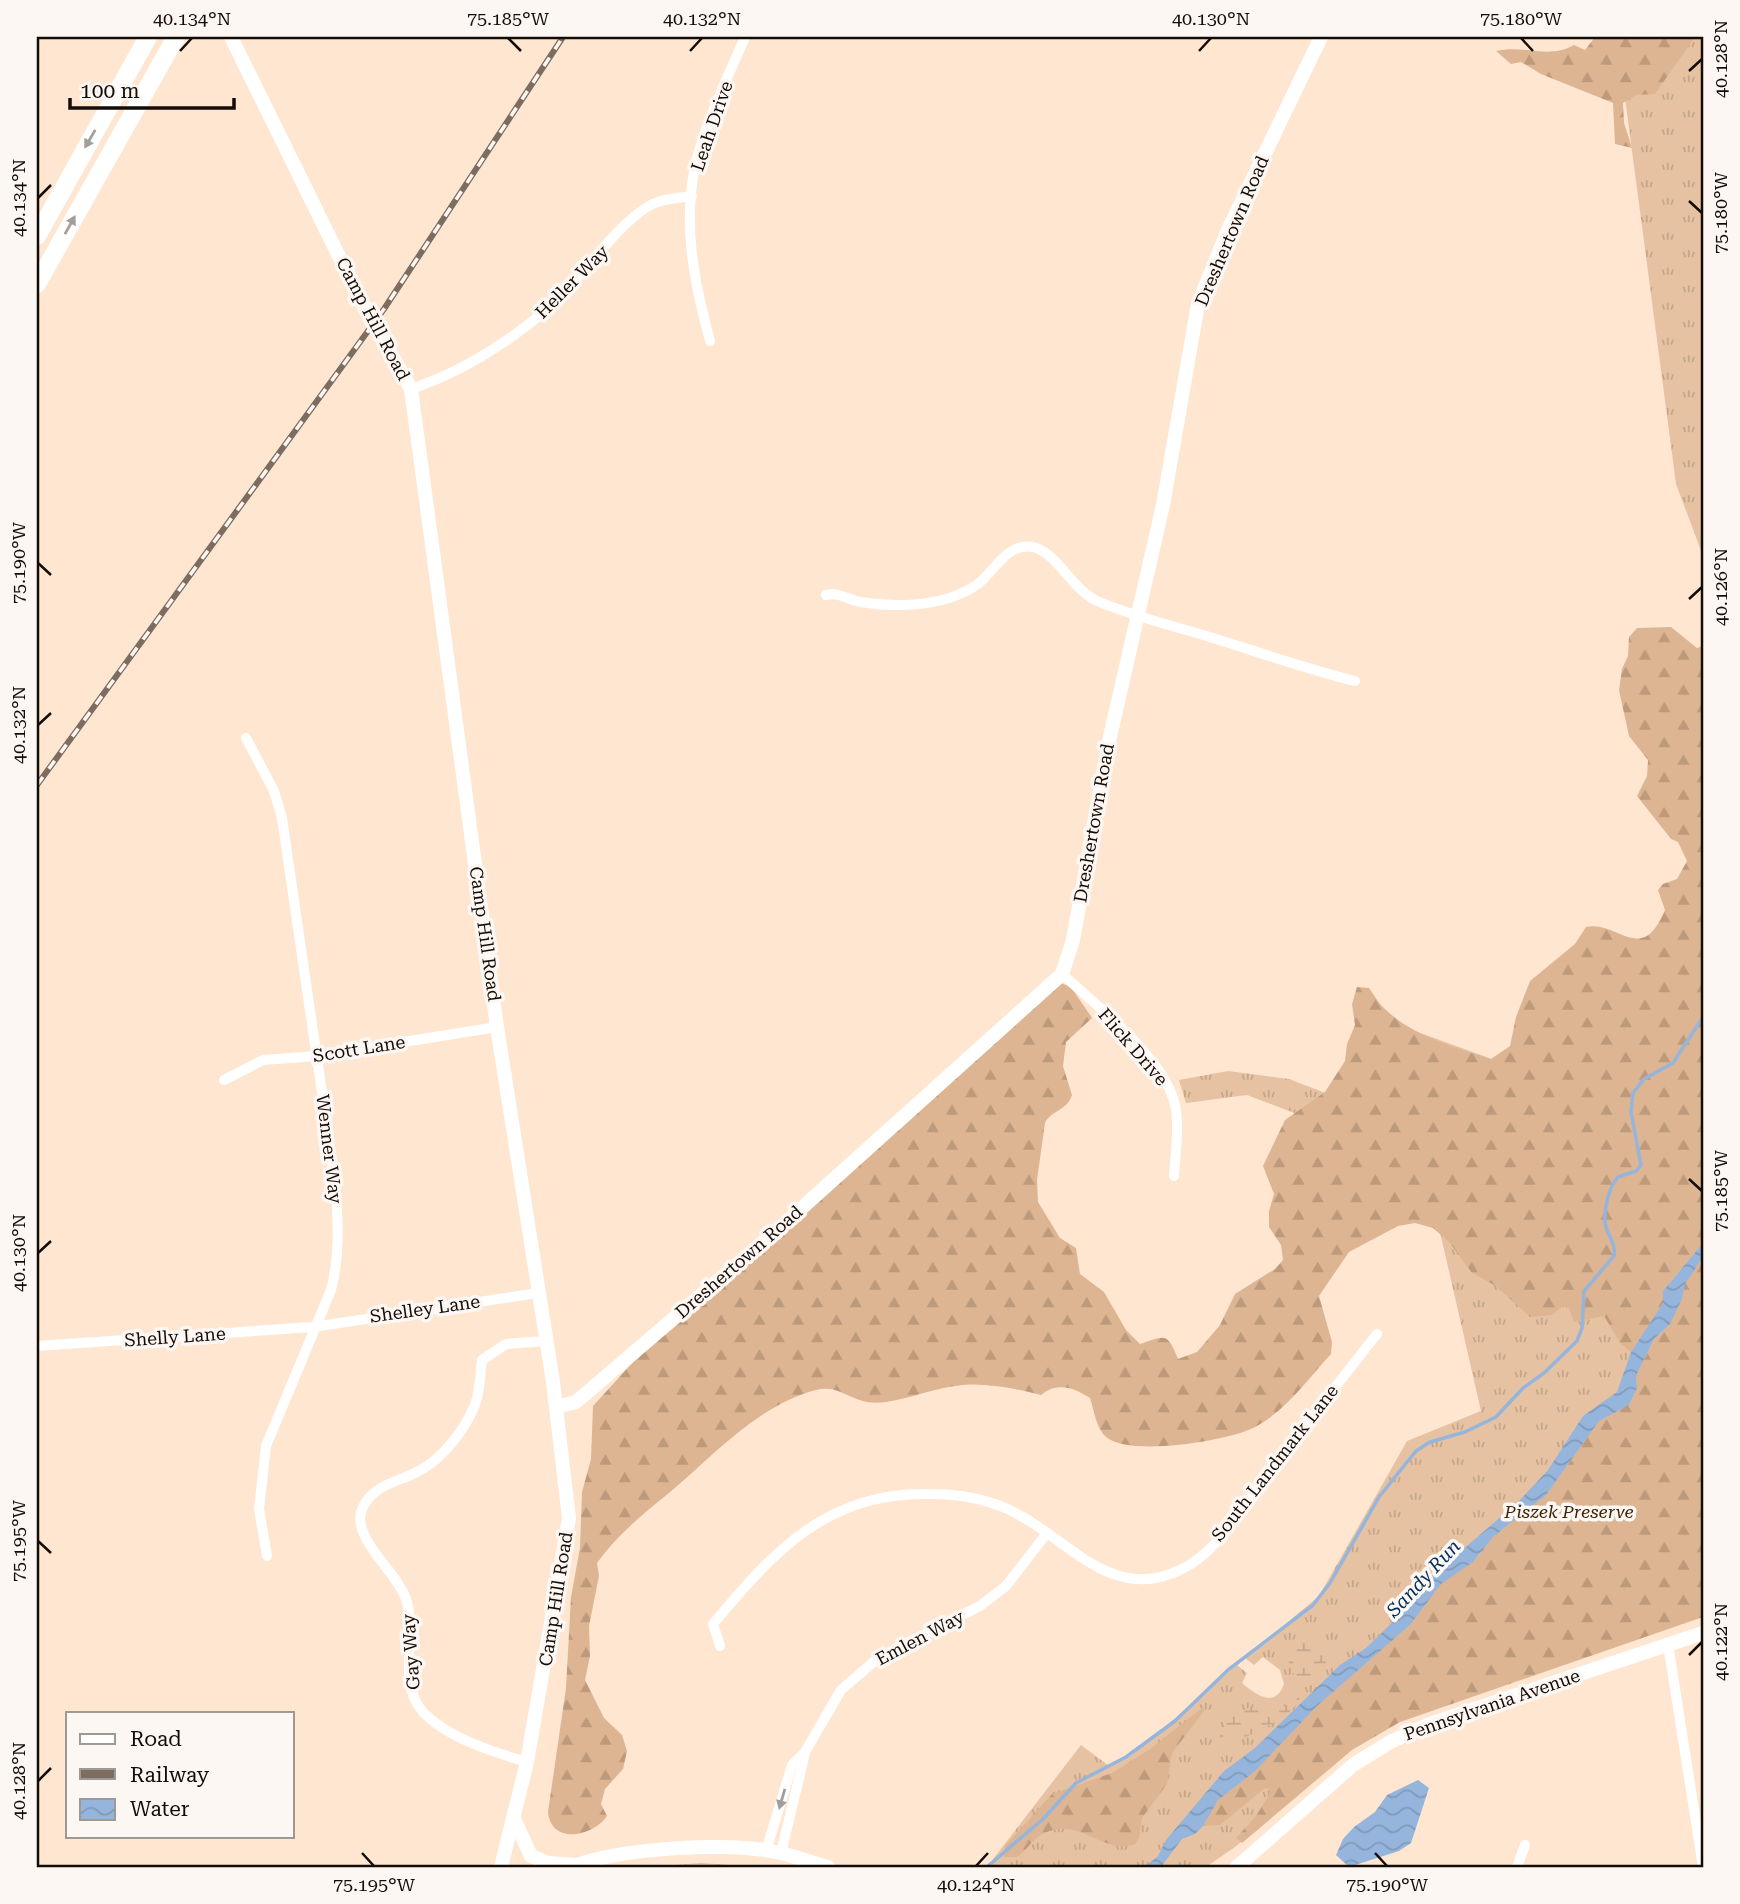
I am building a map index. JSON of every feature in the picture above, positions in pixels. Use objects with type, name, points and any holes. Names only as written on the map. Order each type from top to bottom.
[{"type":"highway","points":[[37,236],[148,37]]},
{"type":"highway","points":[[37,285],[177,37]]},
{"type":"highway","points":[[37,222],[73,168]]},
{"type":"street","name":"Camp Hill Road","points":[[231,37],[359,297],[411,389],[497,1027],[556,1407],[569,1518],[527,1762],[501,1867]]},
{"type":"street","name":"Leah Drive","points":[[710,341],[692,266],[689,228],[692,196],[696,162],[745,37]]},
{"type":"street","name":"Dreshertown Road","points":[[556,1407],[576,1402],[784,1224],[1062,974],[1073,940],[1109,741],[1163,505],[1198,304],[1228,230],[1321,37]]},
{"type":"street","name":"Heller Way","points":[[411,389],[433,382],[473,361],[532,321],[576,282],[644,209],[667,199],[692,196]]},
{"type":"street","points":[[826,596],[835,593],[856,602],[880,605],[946,599],[979,583],[1012,551],[1034,547],[1044,552],[1083,593],[1138,617],[1286,663],[1355,681]]},
{"type":"street","name":"Wenner Way","points":[[246,738],[274,791],[282,818],[317,1056],[338,1225],[336,1271],[331,1290],[266,1446],[259,1509],[267,1556]]},
{"type":"street","name":"Flick Drive","points":[[1062,974],[1115,1022],[1166,1082],[1177,1117],[1174,1176]]},
{"type":"street","name":"Scott Lane","points":[[224,1080],[263,1060],[317,1056],[497,1027]]},
{"type":"street","name":"Shelley Lane","points":[[313,1328],[538,1293]]},
{"type":"street","name":"Shelly Lane","points":[[37,1346],[313,1328]]},
{"type":"street","name":"South Landmark Lane","points":[[720,1646],[713,1624],[762,1565],[812,1525],[855,1503],[903,1493],[948,1494],[986,1501],[1021,1515],[1091,1566],[1114,1574],[1162,1577],[1183,1569],[1222,1534],[1377,1334]]},
{"type":"street","name":"Gay Way","points":[[527,1762],[472,1745],[433,1720],[417,1704],[407,1641],[410,1626],[406,1598],[396,1579],[365,1539],[360,1524],[360,1510],[380,1487],[423,1469],[452,1441],[475,1406],[482,1360],[506,1343],[546,1342]]},
{"type":"street","points":[[560,1437],[576,1402]]},
{"type":"street","name":"Emlen Way","points":[[774,1852],[805,1752],[841,1690],[878,1658],[980,1606],[998,1593],[1047,1533]]},
{"type":"street","name":"Pennsylvania Avenue","points":[[1237,1867],[1252,1861],[1353,1765],[1390,1742],[1430,1724],[1703,1633]]},
{"type":"street","points":[[1668,1644],[1703,1867]]},
{"type":"street","points":[[514,1819],[531,1856],[548,1863],[574,1866],[623,1855],[677,1850],[774,1852],[828,1867]]},
{"type":"street","points":[[1517,1867],[1525,1845]]},
{"type":"green space","points":[[1595,37],[1695,37],[1655,94],[1636,95],[1623,103],[1624,123],[1632,148],[1615,144],[1613,103],[1541,74],[1521,62],[1511,64],[1496,51],[1516,49],[1545,52],[1574,45],[1585,50]]},
{"type":"green space","points":[[1617,37],[1703,37],[1703,556],[1676,484]]},
{"type":"green space","points":[[1671,627],[1697,648],[1703,646],[1703,1243],[1664,1289],[1663,1303],[1631,1352],[1621,1344],[1604,1316],[1574,1322],[1568,1306],[1563,1306],[1552,1315],[1530,1317],[1496,1286],[1472,1273],[1450,1243],[1433,1228],[1415,1223],[1398,1226],[1349,1252],[1319,1296],[1332,1342],[1331,1354],[1275,1414],[1240,1433],[1178,1445],[1135,1446],[1118,1443],[1106,1437],[1100,1429],[1090,1398],[1078,1391],[1060,1387],[1041,1395],[992,1386],[963,1385],[874,1403],[825,1389],[795,1397],[737,1433],[631,1525],[597,1563],[599,1576],[589,1626],[590,1656],[585,1680],[604,1718],[622,1735],[627,1751],[623,1769],[605,1789],[601,1804],[607,1816],[601,1823],[583,1833],[564,1833],[557,1830],[551,1823],[548,1812],[566,1688],[571,1597],[580,1548],[582,1492],[591,1459],[593,1406],[645,1349],[1061,983],[1071,987],[1092,1018],[1066,1042],[1063,1066],[1072,1095],[1067,1104],[1051,1115],[1045,1123],[1037,1180],[1038,1202],[1060,1238],[1076,1248],[1080,1274],[1104,1292],[1126,1330],[1140,1344],[1164,1338],[1171,1344],[1178,1359],[1197,1352],[1220,1325],[1235,1294],[1275,1269],[1283,1260],[1281,1245],[1269,1227],[1269,1211],[1274,1194],[1263,1166],[1285,1120],[1325,1092],[1345,1061],[1347,1044],[1355,1025],[1352,1004],[1357,987],[1369,988],[1383,1008],[1422,1034],[1491,1059],[1510,1046],[1516,1017],[1530,981],[1575,944],[1586,927],[1609,929],[1638,939],[1647,936],[1656,927],[1665,910],[1658,890],[1663,884],[1677,879],[1687,861],[1678,842],[1671,839],[1637,796],[1647,776],[1648,760],[1629,736],[1619,690],[1622,669],[1628,656],[1629,637],[1637,628]]},
{"type":"green space","name":"Piszek Preserve","points":[[1703,936],[1703,1607],[1384,1723],[1235,1847],[1206,1867],[987,1867],[1081,1745],[1109,1766],[1131,1756],[1237,1665],[1247,1673],[1242,1683],[1247,1688],[1265,1697],[1276,1696],[1284,1684],[1280,1670],[1263,1657],[1254,1665],[1245,1658],[1319,1596],[1407,1441],[1481,1411],[1424,1162],[1247,1095],[1186,1103],[1179,1080],[1228,1071],[1289,1079],[1336,1097],[1374,1016],[1620,1106]]},
{"type":"green space","points":[[1703,1257],[1703,1617],[1400,1722],[1352,1750],[1242,1843],[1236,1838],[1256,1816],[1270,1793],[1269,1789],[1265,1788],[1220,1825],[1203,1826],[1218,1800],[1245,1779],[1317,1706],[1410,1625],[1441,1584],[1479,1556],[1494,1536],[1546,1495],[1599,1421],[1629,1405],[1637,1388],[1636,1376],[1654,1340],[1670,1324],[1685,1283]]},
{"type":"green space","points":[[1308,1635],[1325,1645],[1330,1655],[1309,1680],[1292,1709],[1274,1723],[1244,1738],[1219,1738],[1228,1716],[1241,1714],[1250,1706],[1269,1713],[1291,1702],[1297,1687],[1285,1646],[1294,1639]]},
{"type":"green space","points":[[1203,1707],[1204,1711],[1172,1753],[1167,1784],[1142,1818],[1139,1838],[1135,1844],[1112,1845],[1078,1831],[1054,1830],[1038,1837],[1017,1857],[1004,1857],[1005,1846],[1052,1794],[1112,1773],[1150,1749]]},
{"type":"green space","points":[[701,1863],[758,1867],[651,1867]]},
{"type":"water","points":[[1703,1243],[1703,1257],[1685,1284],[1682,1299],[1670,1324],[1654,1339],[1636,1376],[1637,1388],[1629,1405],[1599,1421],[1546,1495],[1494,1536],[1473,1562],[1441,1584],[1410,1625],[1317,1706],[1254,1772],[1218,1800],[1203,1826],[1195,1834],[1182,1839],[1161,1867],[1145,1867],[1158,1856],[1166,1840],[1224,1771],[1255,1748],[1340,1665],[1366,1648],[1412,1603],[1430,1578],[1519,1501],[1548,1470],[1583,1416],[1617,1392],[1631,1352],[1663,1303],[1663,1291]]},
{"type":"water","points":[[1418,1780],[1429,1788],[1411,1843],[1399,1851],[1349,1867],[1336,1855],[1343,1839],[1375,1812],[1387,1795]]},
{"type":"waterway","points":[[987,1867],[1043,1819],[1076,1783],[1126,1757],[1175,1721],[1228,1670],[1313,1605],[1330,1583],[1379,1497],[1416,1451],[1430,1442],[1465,1432],[1496,1417],[1523,1388],[1544,1373],[1577,1341],[1582,1328],[1584,1291],[1614,1256],[1614,1246],[1605,1222],[1610,1192],[1618,1177],[1636,1171],[1641,1165],[1631,1112],[1633,1093],[1644,1079],[1673,1063],[1703,1017]]},
{"type":"railway","points":[[37,785],[384,309],[563,37]]},
{"type":"water label","name":"Sandy Run","points":[[1423,1578]]}]
